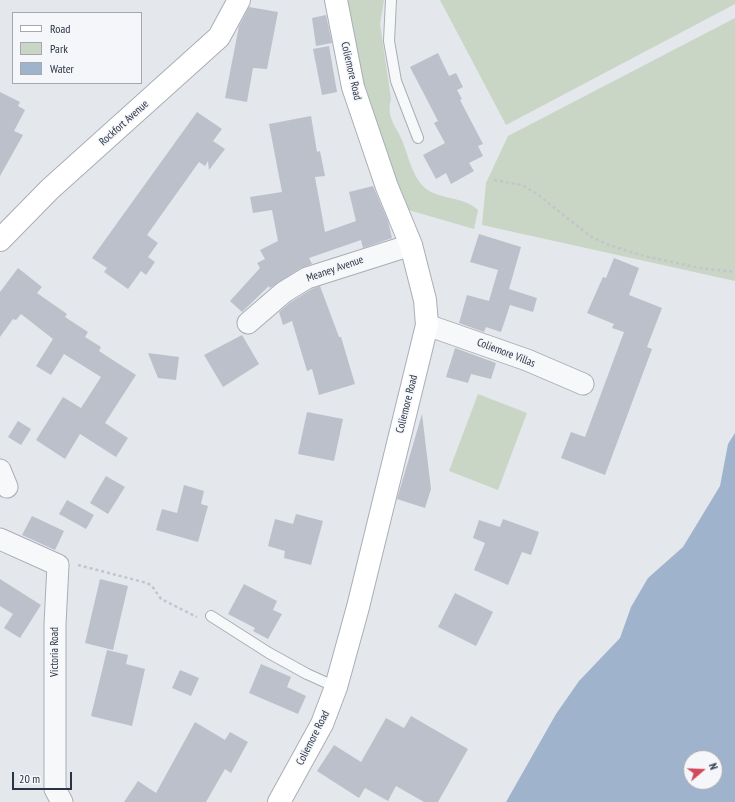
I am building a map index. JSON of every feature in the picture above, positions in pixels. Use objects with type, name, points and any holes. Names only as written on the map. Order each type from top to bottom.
[{"type":"street","name":"Rockfort Avenue","points":[[0,240],[50,189],[219,37],[239,0]]},
{"type":"street","name":"Coliemore Road","points":[[279,802],[322,724],[336,687],[358,607],[427,325],[425,300],[411,245],[387,187],[353,87],[336,0]]},
{"type":"street","name":"Meaney Avenue","points":[[248,323],[284,292],[307,278],[411,245]]},
{"type":"street","name":"Coliemore Villas","points":[[427,325],[526,360],[583,384]]},
{"type":"street","points":[[0,539],[58,565]]},
{"type":"street","name":"Victoria Road","points":[[58,565],[56,624],[55,789],[62,802]]},
{"type":"lane","points":[[391,0],[389,41],[396,81],[418,138]]},
{"type":"lane","points":[[213,618],[276,656],[336,687]]},
{"type":"path","points":[[494,180],[522,185],[554,206],[590,236],[606,244],[644,256],[700,268],[735,272]]},
{"type":"path","points":[[58,565],[69,563],[147,583],[152,586],[161,599],[211,626],[213,618]]},
{"type":"green space","points":[[344,0],[384,0],[380,24],[391,99],[390,112],[393,122],[403,142],[416,177],[420,183],[425,188],[437,195],[465,202],[478,210],[474,229],[405,209],[360,88]]},
{"type":"green space","points":[[440,0],[735,0],[735,4],[506,125]]},
{"type":"green space","points":[[735,18],[735,281],[482,225],[486,183],[508,136]]},
{"type":"green space","points":[[478,394],[527,413],[498,490],[449,471]]},
{"type":"water","points":[[735,433],[735,802],[506,802],[556,714],[579,681],[620,638],[631,607],[648,578],[683,547],[720,486],[728,444]]},
{"type":"building","points":[[249,7],[278,12],[267,69],[253,68],[247,102],[225,98],[239,26]]},
{"type":"building","points":[[326,15],[332,43],[316,46],[312,18]]},
{"type":"building","points":[[329,46],[337,92],[322,95],[313,49]]},
{"type":"building","points":[[438,53],[449,76],[456,73],[463,87],[457,90],[462,99],[460,100],[483,144],[478,146],[483,156],[469,163],[474,171],[451,184],[446,173],[436,179],[423,155],[445,143],[434,123],[438,121],[410,67]]},
{"type":"building","points":[[0,92],[20,102],[18,106],[25,110],[14,131],[23,135],[0,176]]},
{"type":"building","points":[[197,112],[222,129],[213,141],[225,149],[209,170],[208,161],[205,166],[199,162],[147,235],[158,243],[148,257],[155,262],[146,275],[141,271],[128,289],[104,272],[107,268],[92,258]]},
{"type":"building","points":[[311,116],[317,152],[320,151],[325,176],[315,177],[325,232],[356,221],[349,192],[373,186],[388,221],[392,238],[363,248],[361,240],[309,258],[312,264],[301,268],[270,288],[269,286],[242,312],[230,301],[260,268],[257,263],[265,259],[260,250],[278,241],[272,210],[253,213],[250,197],[282,192],[269,124]]},
{"type":"building","points":[[479,234],[521,247],[509,289],[537,298],[533,312],[510,305],[501,332],[486,327],[484,332],[459,323],[467,295],[489,301],[498,270],[470,262]]},
{"type":"building","points":[[614,258],[639,268],[629,295],[662,308],[647,347],[652,349],[605,475],[561,458],[571,432],[585,437],[624,332],[612,328],[614,324],[587,313],[603,277],[606,278]]},
{"type":"building","points":[[18,268],[42,287],[37,293],[67,314],[65,317],[88,332],[85,337],[101,347],[99,351],[136,375],[105,423],[128,438],[116,457],[80,434],[65,459],[36,440],[63,397],[81,408],[101,377],[64,354],[51,375],[36,366],[53,339],[21,314],[16,320],[13,319],[0,337],[0,292]]},
{"type":"building","points":[[320,286],[339,337],[341,337],[355,384],[319,395],[312,369],[307,371],[292,321],[283,325],[279,312],[291,302],[312,289]]},
{"type":"building","points":[[242,335],[259,364],[223,387],[204,355]]},
{"type":"building","points":[[455,348],[496,363],[491,379],[471,374],[468,383],[446,377]]},
{"type":"building","points":[[148,353],[179,357],[176,380],[158,378]]},
{"type":"building","points":[[307,412],[343,419],[334,461],[298,454]]},
{"type":"building","points":[[422,414],[431,489],[425,508],[397,499]]},
{"type":"building","points":[[18,421],[31,429],[21,445],[8,437]]},
{"type":"building","points":[[106,476],[125,487],[108,514],[90,503]]},
{"type":"building","points":[[184,485],[204,491],[201,504],[208,506],[198,542],[156,530],[162,509],[177,513]]},
{"type":"building","points":[[67,500],[94,515],[86,529],[59,514]]},
{"type":"building","points":[[296,514],[323,521],[311,565],[284,558],[285,551],[268,546],[275,519],[293,524]]},
{"type":"building","points":[[32,516],[64,531],[55,550],[22,535]]},
{"type":"building","points":[[503,519],[539,532],[531,555],[522,552],[508,585],[474,570],[485,543],[473,538],[479,520],[500,527]]},
{"type":"building","points":[[0,579],[41,605],[20,638],[4,628],[13,614],[0,606]]},
{"type":"building","points":[[100,579],[128,586],[113,650],[85,643]]},
{"type":"building","points":[[244,584],[277,601],[273,610],[282,614],[268,639],[253,631],[255,628],[228,614]]},
{"type":"building","points":[[455,593],[493,612],[476,646],[438,627]]},
{"type":"building","points":[[107,650],[128,655],[126,664],[145,669],[132,726],[91,716]]},
{"type":"building","points":[[261,664],[291,677],[287,687],[306,696],[298,714],[249,693]]},
{"type":"building","points":[[180,670],[199,678],[191,696],[172,688]]},
{"type":"building","points":[[411,716],[468,749],[438,802],[424,802],[396,786],[388,801],[365,788],[359,798],[317,771],[334,745],[361,762],[386,718],[404,728]]},
{"type":"building","points":[[195,722],[225,740],[230,732],[248,742],[231,773],[225,769],[206,802],[124,802],[138,781],[156,793]]}]
